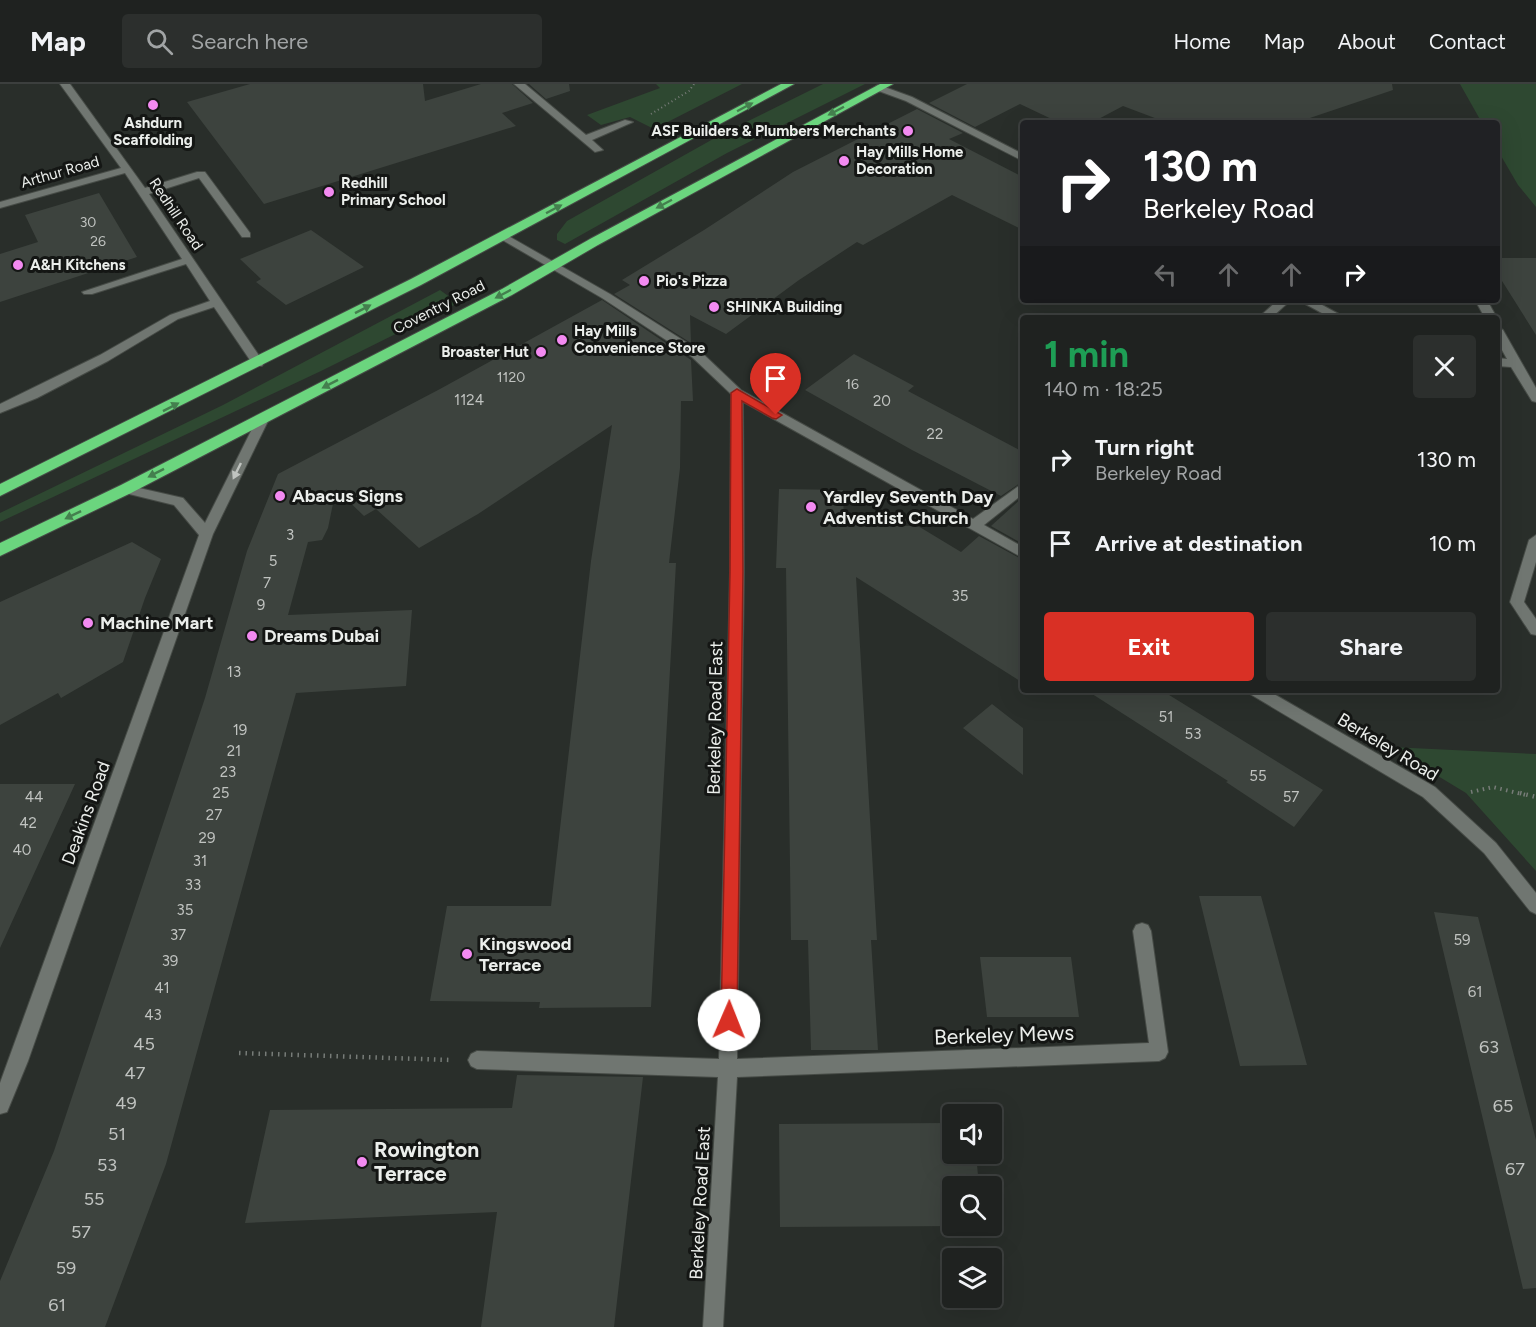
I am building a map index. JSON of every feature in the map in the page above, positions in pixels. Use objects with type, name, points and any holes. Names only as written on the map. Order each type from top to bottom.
[{"type":"highway","name":"Coventry Road","points":[[0,491],[258,363],[789,84]]},
{"type":"highway","name":"Coventry Road","points":[[0,550],[126,489],[507,292],[883,86]]},
{"type":"street","name":"Redhill Road","points":[[65,84],[144,192],[258,363]]},
{"type":"street","points":[[519,84],[598,150]]},
{"type":"street","points":[[883,86],[1020,156]]},
{"type":"street","points":[[585,139],[628,122]]},
{"type":"street","name":"Arthur Road","points":[[0,205],[127,169]]},
{"type":"street","points":[[144,192],[201,174],[246,235]]},
{"type":"street","points":[[503,236],[554,265],[696,354],[737,393],[1020,551]]},
{"type":"street","points":[[88,292],[189,260]]},
{"type":"street","points":[[0,409],[33,395],[104,358],[174,317],[217,302]]},
{"type":"street","points":[[1268,315],[1282,303]]},
{"type":"street","points":[[1310,303],[1334,315]]},
{"type":"street","points":[[1500,336],[1536,398]]},
{"type":"street","points":[[1500,362],[1515,364]]},
{"type":"street","name":"Berkeley Road East","points":[[713,1327],[728,1068],[737,393]]},
{"type":"street","name":"Deakins Road","points":[[0,1105],[19,1061],[206,534],[263,419]]},
{"type":"street","points":[[126,489],[178,501],[206,534]]},
{"type":"street","points":[[975,525],[1020,489]]},
{"type":"street","points":[[1536,540],[1517,602],[1536,630]]},
{"type":"street","name":"Berkeley Road","points":[[1260,693],[1429,792],[1490,848],[1536,906]]},
{"type":"street","name":"Berkeley Mews","points":[[728,1068],[1159,1052],[1142,931]]},
{"type":"street","points":[[477,1060],[728,1068]]},
{"type":"path","points":[[628,122],[644,117],[689,91],[694,84]]},
{"type":"path","points":[[1429,792],[1466,793],[1493,788],[1536,797]]},
{"type":"path","points":[[239,1053],[477,1060]]},
{"type":"green space","points":[[656,84],[742,84],[654,129],[630,117],[601,125],[587,115],[660,88]]},
{"type":"green space","points":[[823,84],[865,84],[727,153],[565,244],[557,240],[557,234],[567,221],[722,134]]},
{"type":"green space","points":[[1460,84],[1536,84],[1536,207],[1518,185],[1500,154],[1500,120],[1480,120]]},
{"type":"green space","points":[[440,290],[458,303],[321,371],[0,522],[0,513],[223,405]]},
{"type":"green space","points":[[1390,747],[1536,754],[1536,871],[1466,793]]},
{"type":"building","points":[[250,84],[423,84],[425,101],[481,84],[512,84],[533,103],[502,113],[516,126],[264,204],[187,102]]},
{"type":"building","points":[[529,84],[569,84],[570,91],[546,99]]},
{"type":"building","points":[[967,84],[1392,84],[1393,90],[1304,120],[1160,120],[1123,106],[1097,120],[1054,120],[1020,104],[975,127],[929,103]]},
{"type":"building","points":[[917,109],[963,133],[949,139],[1020,175],[1020,229],[952,195],[863,245],[857,242],[799,280],[726,334],[690,315],[691,343],[614,294],[630,285],[622,280],[793,172]]},
{"type":"building","points":[[99,193],[137,257],[0,302],[0,254],[38,242],[25,215]]},
{"type":"building","points":[[311,230],[364,267],[286,305],[256,282],[261,279],[240,259]]},
{"type":"building","points":[[1500,258],[1536,258],[1536,335],[1500,278]]},
{"type":"building","points":[[602,300],[691,360],[693,401],[681,401],[680,468],[669,563],[676,563],[651,1007],[539,1008],[540,1002],[430,1001],[447,906],[551,906],[591,561],[612,425],[478,514],[419,548],[376,509],[364,516],[336,489],[328,528],[322,540],[308,542],[288,615],[412,610],[406,686],[296,693],[166,1164],[105,1327],[0,1327],[0,1281],[54,1151],[205,698],[247,551],[278,474]]},
{"type":"building","points":[[854,354],[914,386],[908,391],[1020,450],[1020,483],[1001,496],[912,450],[805,390]]},
{"type":"building","points":[[779,489],[843,490],[844,525],[918,526],[961,552],[979,536],[1020,558],[1020,681],[856,577],[877,940],[871,940],[878,1050],[811,1050],[808,940],[791,940],[786,568],[776,568]]},
{"type":"building","points":[[1020,500],[1020,542],[991,526]]},
{"type":"building","points":[[132,542],[161,559],[123,662],[61,698],[58,693],[0,725],[0,602]]},
{"type":"building","points":[[1091,693],[1166,693],[1323,790],[1294,827],[1226,782],[1228,781]]},
{"type":"building","points":[[992,704],[1023,728],[1023,775],[963,728]]},
{"type":"building","points":[[0,784],[75,784],[0,948]]},
{"type":"building","points":[[1199,896],[1261,896],[1307,1065],[1240,1066]]},
{"type":"building","points":[[1434,912],[1478,917],[1536,1140],[1536,1288],[1523,1289]]},
{"type":"building","points":[[980,957],[1071,957],[1079,1017],[987,1017]]},
{"type":"building","points":[[517,1075],[643,1077],[614,1327],[481,1327],[497,1212],[245,1223],[270,1110],[512,1108]]},
{"type":"building","points":[[942,1123],[942,1164],[977,1164],[978,1176],[942,1176],[942,1226],[780,1227],[779,1124]]},
{"type":"place","name":"Ashdurn Scaffolding","points":[[153,105]]},
{"type":"place","name":"ASF Builders & Plumbers Merchants","points":[[908,131]]},
{"type":"place","name":"Hay Mills Home Decoration","points":[[844,161]]},
{"type":"place","name":"Redhill Primary School","points":[[329,192]]},
{"type":"place","name":"A&H Kitchens","points":[[18,265]]},
{"type":"place","name":"Pio's Pizza","points":[[644,281]]},
{"type":"place","name":"SHINKA Building","points":[[714,307]]},
{"type":"place","name":"Hay Mills Convenience Store","points":[[562,340]]},
{"type":"place","name":"Broaster Hut","points":[[541,352]]},
{"type":"place","name":"Abacus Signs","points":[[280,496]]},
{"type":"place","name":"Yardley Seventh Day Adventist Church","points":[[811,507]]},
{"type":"place","name":"Machine Mart","points":[[88,623]]},
{"type":"place","name":"Dreams Dubai","points":[[252,636]]},
{"type":"place","name":"Kingswood Terrace","points":[[467,954]]},
{"type":"place","name":"Rowington Terrace","points":[[362,1162]]},
{"type":"route","points":[[729,1020],[737,572],[737,393],[776,415]]}]
